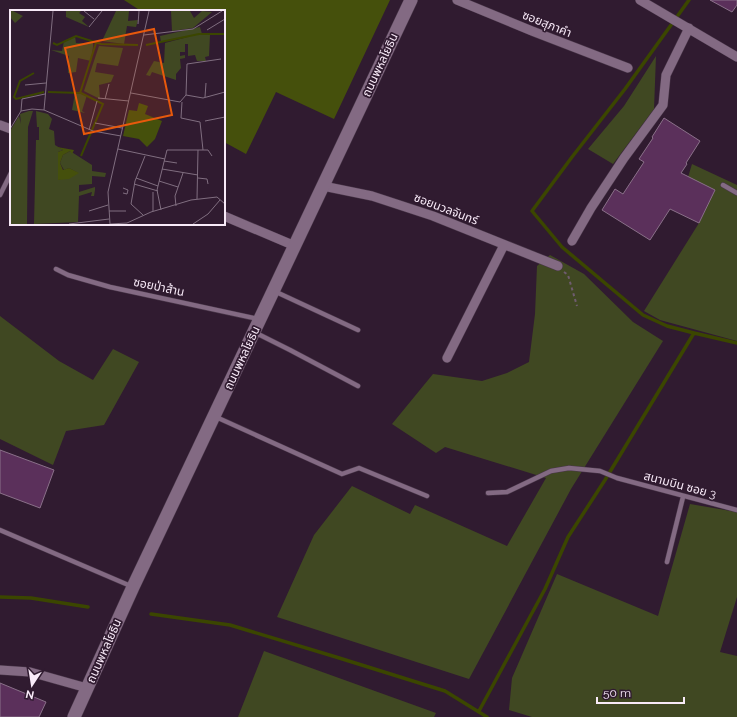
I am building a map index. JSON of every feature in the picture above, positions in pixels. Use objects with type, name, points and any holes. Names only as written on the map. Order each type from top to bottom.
[{"type":"main road","name":"ถนนพหลโยธิน","points":[[74,717],[133,587],[296,246],[411,0]]},
{"type":"street","name":"ซอยสุภาคำ","points":[[457,0],[628,68]]},
{"type":"street","points":[[640,0],[737,56]]},
{"type":"street","points":[[572,241],[591,208],[624,158],[663,105],[666,75],[689,28]]},
{"type":"street","points":[[0,125],[10,129]]},
{"type":"street","name":"ซอยนวลจันทร์","points":[[324,186],[372,196],[433,216],[558,266]]},
{"type":"street","points":[[225,216],[296,246]]},
{"type":"street","points":[[447,358],[504,245]]},
{"type":"street","points":[[0,670],[30,672],[87,688]]},
{"type":"lane","points":[[0,195],[10,175]]},
{"type":"lane","points":[[723,185],[737,193]]},
{"type":"lane","name":"ซอยป่าส้าน","points":[[56,269],[68,275],[110,287],[260,320]]},
{"type":"lane","points":[[274,291],[358,330]]},
{"type":"lane","points":[[254,333],[358,386]]},
{"type":"lane","points":[[214,417],[342,474],[359,468],[427,496]]},
{"type":"lane","name":"สนามบิน ซอย 3","points":[[488,493],[507,492],[551,471],[569,468],[603,472],[683,497],[737,510]]},
{"type":"lane","points":[[667,562],[683,497]]},
{"type":"lane","points":[[0,530],[133,587]]},
{"type":"path","points":[[558,266],[568,275],[577,306]]},
{"type":"green space","points":[[124,0],[390,0],[334,119],[276,92],[246,154],[225,143],[225,10],[139,10]]},
{"type":"green space","points":[[656,56],[654,109],[613,164],[588,149],[624,106]]},
{"type":"green space","points":[[692,164],[737,185],[737,341],[660,320],[644,311],[699,223],[715,190],[688,177]]},
{"type":"green space","points":[[550,255],[584,274],[633,322],[663,341],[571,489],[469,679],[277,617],[314,535],[352,486],[410,514],[415,505],[507,546],[546,478],[445,447],[436,453],[392,424],[433,374],[482,381],[507,373],[529,362],[535,314],[537,266]]},
{"type":"green space","points":[[0,316],[59,361],[93,380],[113,349],[139,362],[104,425],[66,431],[53,465],[0,439]]},
{"type":"green space","points":[[690,504],[737,512],[737,597],[720,652],[737,656],[737,717],[532,717],[509,710],[512,678],[557,574],[658,616]]},
{"type":"green space","points":[[264,651],[436,713],[434,717],[238,717]]},
{"type":"building","points":[[710,0],[737,0],[737,5],[732,12]]},
{"type":"building","points":[[664,118],[700,141],[681,173],[715,190],[699,223],[670,209],[650,240],[602,210],[615,189],[623,194],[644,162],[639,159]]},
{"type":"building","points":[[0,450],[54,470],[40,508],[0,493]]},
{"type":"building","points":[[0,683],[46,702],[39,717],[0,717]]},
{"type":"waterway","points":[[689,0],[625,89],[532,211],[562,247],[643,315],[667,326],[694,333]]},
{"type":"waterway","points":[[479,711],[545,589],[568,537],[605,480],[694,333],[737,343]]},
{"type":"waterway","points":[[0,597],[31,598],[88,607]]},
{"type":"waterway","points":[[151,614],[230,625],[336,657],[445,691],[487,717]]}]
